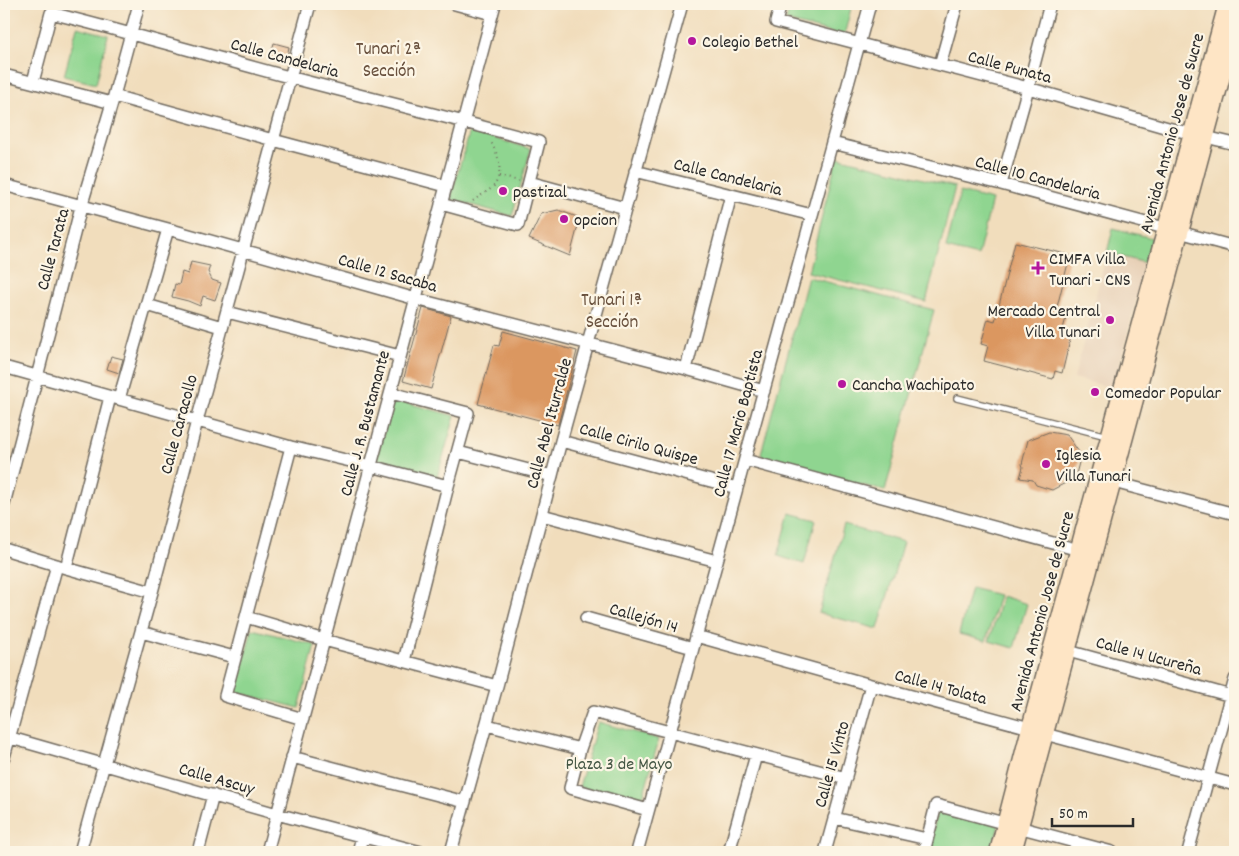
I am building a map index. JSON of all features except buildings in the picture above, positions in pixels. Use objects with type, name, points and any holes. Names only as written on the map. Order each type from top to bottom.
[{"type":"main road","name":"Avenida Antonio Jose de Sucre","points":[[998,852],[1012,826],[1106,480],[1199,135],[1227,4]]},
{"type":"main road","name":"Avenida Antonio Jose de Sucre","points":[[1199,135],[1235,28]]},
{"type":"main road","name":"Avenida Antonio Jose de Sucre","points":[[1060,648],[1079,550],[1106,480]]},
{"type":"main road","name":"Avenida Antonio Jose de Sucre","points":[[1012,826],[1013,852]]},
{"type":"street","name":"Calle Tarata","points":[[4,504],[81,206],[140,4]]},
{"type":"street","name":"Calle Caracollo","points":[[80,852],[310,4]]},
{"type":"street","points":[[455,4],[494,9]]},
{"type":"street","name":"Calle Abel Iturralde","points":[[451,852],[487,725],[561,441],[682,4]]},
{"type":"street","name":"Calle Punata","points":[[781,4],[776,22],[940,64],[1168,128],[1235,144]]},
{"type":"street","name":"Calle 17 Mario Baptista","points":[[637,852],[870,4]]},
{"type":"street","points":[[940,64],[957,4]]},
{"type":"street","points":[[1001,184],[1050,4]]},
{"type":"street","name":"Calle J. R. Bustamante","points":[[267,852],[494,9]]},
{"type":"street","name":"Calle Candelaria","points":[[33,82],[52,13],[539,142],[525,182]]},
{"type":"street","points":[[4,75],[273,140],[446,186]]},
{"type":"street","name":"Calle 10 Candelaria","points":[[832,143],[1001,184],[1235,247]]},
{"type":"street","name":"Calle Candelaria","points":[[636,171],[812,215]]},
{"type":"street","points":[[442,204],[518,225],[525,182],[625,208]]},
{"type":"street","name":"Calle 12 Sacaba","points":[[4,185],[416,299],[764,391]]},
{"type":"street","points":[[686,369],[731,195]]},
{"type":"street","points":[[4,757],[6,737],[115,398],[147,305],[168,229]]},
{"type":"street","points":[[147,305],[222,327]]},
{"type":"street","points":[[227,312],[400,356]]},
{"type":"street","points":[[4,367],[291,447],[448,486]]},
{"type":"street","points":[[390,393],[468,413],[404,661]]},
{"type":"street","name":"Calle Cirilo Quispe","points":[[561,441],[737,488]]},
{"type":"street","points":[[291,447],[234,656],[225,696],[302,719]]},
{"type":"street","points":[[458,452],[552,476]]},
{"type":"street","points":[[745,460],[1079,550]]},
{"type":"street","points":[[1106,480],[1235,514]]},
{"type":"street","points":[[542,515],[717,561]]},
{"type":"street","points":[[4,549],[152,592]]},
{"type":"street","points":[[246,617],[324,640],[497,686]]},
{"type":"street","name":"Callejón 14","points":[[586,618],[693,648]]},
{"type":"street","points":[[141,632],[234,656]]},
{"type":"street","name":"Calle 14 Tolata","points":[[696,636],[1235,785]]},
{"type":"street","name":"Calle 14 Ucureña","points":[[1060,648],[1233,696]]},
{"type":"street","points":[[1188,852],[1233,696],[1235,679]]},
{"type":"street","name":"Calle 15 Vinto","points":[[825,852],[872,686]]},
{"type":"street","points":[[648,810],[570,788],[592,712],[846,778]]},
{"type":"street","points":[[487,725],[580,749]]},
{"type":"street","name":"Calle Ascuy","points":[[6,737],[277,814],[421,852]]},
{"type":"street","points":[[729,852],[756,755]]},
{"type":"street","points":[[292,757],[465,802]]},
{"type":"street","points":[[198,852],[213,795]]},
{"type":"street","points":[[924,852],[936,805],[1112,852]]},
{"type":"street","points":[[834,818],[927,839]]},
{"type":"street","points":[[358,852],[362,837]]},
{"type":"lane","points":[[957,398],[1117,439]]},
{"type":"path","points":[[471,202],[494,186],[500,169],[496,150],[489,138],[498,140]]},
{"type":"path","points":[[498,176],[525,182]]},
{"type":"shaded area","name":"Mercado Central Villa Tunari","points":[[1107,253],[1146,263],[1113,388],[1074,378]]},
{"type":"green space","points":[[790,4],[852,4],[844,36],[786,21]]},
{"type":"green space","points":[[77,27],[108,35],[96,84],[64,76]]},
{"type":"green space","points":[[470,131],[531,149],[512,216],[450,199]]},
{"type":"green space","points":[[837,157],[955,187],[926,302],[808,272]]},
{"type":"green space","points":[[960,192],[992,200],[978,256],[946,248]]},
{"type":"green space","points":[[1113,228],[1152,238],[1146,263],[1107,253]]},
{"type":"green space","name":"Cancha Wachipato","points":[[808,277],[934,310],[885,491],[764,459],[761,454]]},
{"type":"green space","points":[[393,399],[455,416],[437,477],[376,459]]},
{"type":"green space","points":[[790,513],[816,520],[804,564],[778,556]]},
{"type":"green space","points":[[844,525],[903,542],[878,629],[819,613]]},
{"type":"green space","points":[[971,588],[999,595],[986,641],[959,634]]},
{"type":"green space","points":[[1002,596],[1027,604],[1014,648],[989,641]]},
{"type":"green space","points":[[252,629],[315,645],[299,708],[236,692]]},
{"type":"green space","name":"Plaza 3 de Mayo","points":[[598,722],[659,739],[641,804],[579,787]]},
{"type":"green space","points":[[939,808],[999,825],[992,852],[927,852]]},
{"type":"place","name":"Colegio Bethel","points":[[692,41]]},
{"type":"place","name":"pastizal","points":[[503,191]]},
{"type":"place","name":"opcion","points":[[564,219]]},
{"type":"place","name":"CIMFA Villa Tunari - CNS","points":[[1038,268]]},
{"type":"place","name":"Mercado Central Villa Tunari","points":[[1110,320]]},
{"type":"place","name":"Cancha Wachipato","points":[[842,384]]},
{"type":"place","name":"Comedor Popular","points":[[1095,392]]},
{"type":"place","name":"Iglesia Villa Tunari","points":[[1046,464]]},
{"type":"district","name":"Tunari 2ª Sección","points":[[389,58]]},
{"type":"district","name":"Tunari 1ª Sección","points":[[612,309]]}]
